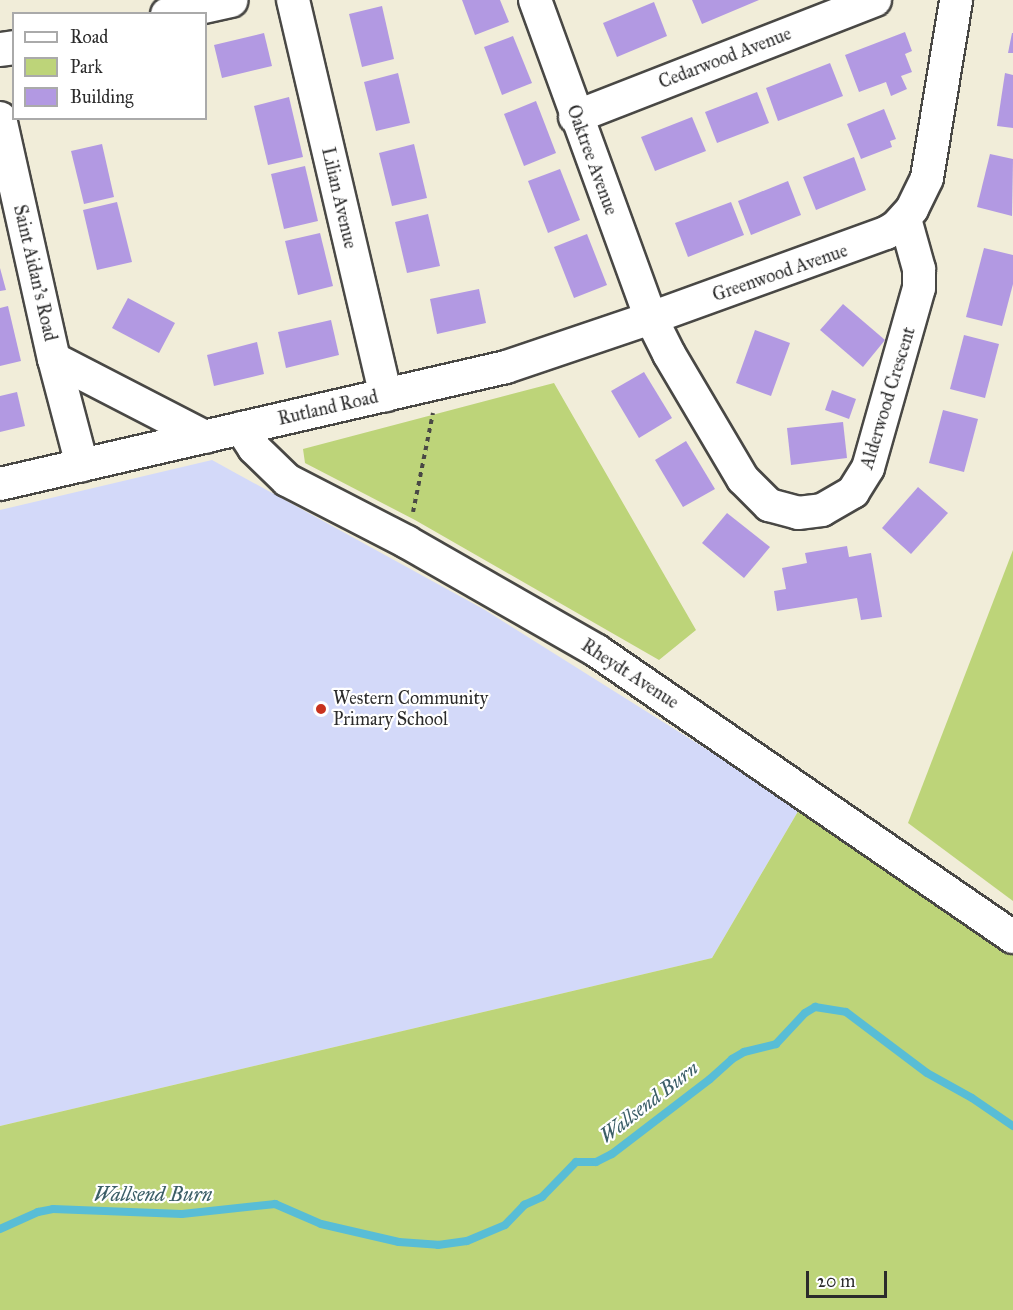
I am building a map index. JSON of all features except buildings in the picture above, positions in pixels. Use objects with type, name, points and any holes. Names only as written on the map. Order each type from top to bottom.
[{"type":"street","points":[[176,12],[230,0]]},
{"type":"street","name":"Lilian Avenue","points":[[293,0],[386,395]]},
{"type":"street","name":"Oaktree Avenue","points":[[535,0],[575,117],[651,318]]},
{"type":"street","name":"Cedarwood Avenue","points":[[575,117],[875,0]]},
{"type":"street","points":[[905,219],[920,195],[931,161],[956,0]]},
{"type":"street","name":"Saint Aidan's Road","points":[[0,118],[54,358],[82,465]]},
{"type":"street","name":"Alderwood Crescent","points":[[651,318],[669,354],[752,490],[769,505],[789,512],[810,513],[833,506],[853,492],[868,468],[915,307],[919,269],[905,219]]},
{"type":"street","name":"Greenwood Avenue","points":[[651,318],[873,240],[905,219]]},
{"type":"street","name":"Rutland Road","points":[[0,484],[532,360],[651,318]]},
{"type":"street","name":"Saint Aidan's Road","points":[[54,358],[205,437]]},
{"type":"street","name":"Rheydt Avenue","points":[[241,428],[259,454],[287,480],[407,542],[597,651],[1013,937]]},
{"type":"path","points":[[407,542],[439,383]]},
{"type":"shaded area","name":"Western Community Primary School","points":[[212,460],[485,610],[800,808],[712,958],[0,1126],[0,510]]},
{"type":"green space","points":[[554,383],[696,630],[659,660],[415,520],[305,463],[303,449]]},
{"type":"green space","points":[[1013,550],[1013,901],[908,823]]},
{"type":"green space","points":[[800,808],[1013,954],[1013,1310],[0,1310],[0,1126],[712,958]]},
{"type":"waterway","name":"Wallsend Burn","points":[[0,1229],[38,1212],[53,1209],[182,1214],[275,1204],[321,1224],[399,1242],[438,1245],[467,1241],[505,1225],[524,1205],[542,1197],[576,1162],[596,1162],[612,1154],[710,1079],[732,1059],[744,1052],[776,1044],[805,1013],[815,1007],[846,1012],[927,1073],[972,1098],[1013,1126]]},
{"type":"place","name":"Western Community Primary School","points":[[321,709]]}]
